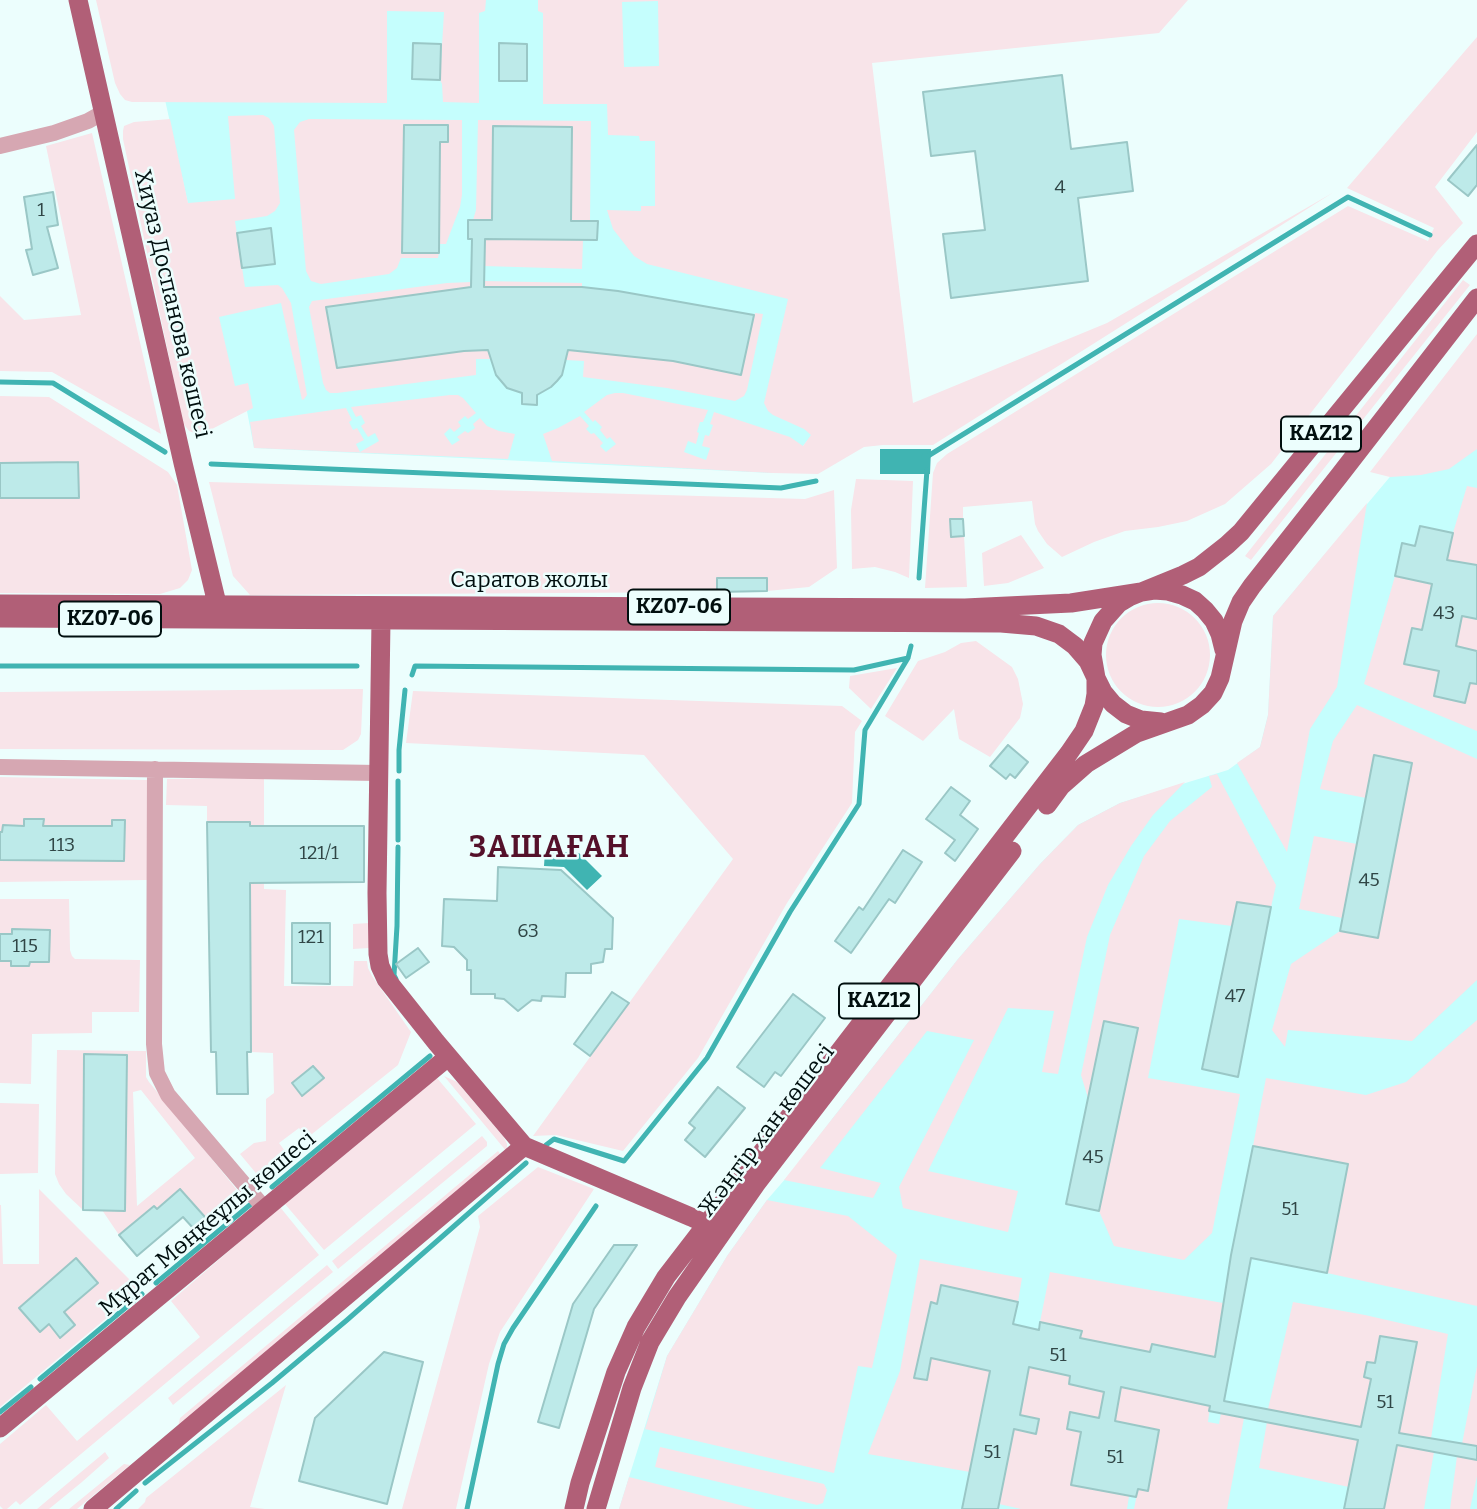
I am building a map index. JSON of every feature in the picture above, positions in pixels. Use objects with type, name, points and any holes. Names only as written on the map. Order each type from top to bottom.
[{"type":"main road","name":"Хиуаз Доспанова көшесі","points":[[78,0],[219,612]]},
{"type":"main road","name":"Жәңгір хан көшесі","points":[[596,1509],[632,1388],[650,1342],[713,1229],[1084,731],[1096,694],[1093,643],[1110,611],[1119,603],[1199,567],[1241,532],[1477,244]]},
{"type":"main road","name":"Жәңгір хан көшесі","points":[[574,1509],[612,1385],[636,1327],[666,1277],[756,1184],[1061,786],[1086,764],[1110,749],[1151,727],[1188,715],[1213,693],[1220,678],[1233,621],[1241,602],[1477,298]]},
{"type":"main road","points":[[1140,593],[1168,591],[1195,601],[1214,621],[1224,648],[1224,662]]},
{"type":"main road","name":"Саратов жолы","points":[[0,618],[219,612],[965,608],[1071,603],[1140,593]]},
{"type":"main road","name":"Саратов жолы","points":[[0,604],[381,620],[1022,624],[1049,630],[1068,640],[1087,661],[1096,678]]},
{"type":"main road","points":[[381,620],[378,947],[380,966],[390,985],[524,1146],[713,1229]]},
{"type":"main road","name":"Жәңгір хан көшесі","points":[[1096,678],[1113,705],[1126,714],[1141,720],[1172,720]]},
{"type":"main road","name":"Мұрат Мөңкеұлы көшесі","points":[[0,1429],[448,1057]]},
{"type":"main road","points":[[93,1509],[524,1146]]},
{"type":"street","points":[[0,146],[62,131],[104,112]]},
{"type":"street","points":[[0,767],[378,773]]},
{"type":"street","points":[[155,769],[154,1044],[157,1073],[168,1095],[265,1209]]},
{"type":"shaded area","points":[[96,0],[486,0],[485,11],[479,13],[479,103],[443,102],[440,80],[444,12],[387,11],[387,103],[132,102],[125,100],[115,83]]},
{"type":"shaded area","points":[[143,0],[781,0],[812,435],[772,473],[254,448],[243,390],[225,393],[188,204]]},
{"type":"shaded area","points":[[538,0],[1188,0],[1159,33],[872,63],[913,403],[1107,323],[1334,192],[933,445],[864,447],[818,474],[552,461],[543,434],[580,416],[589,426],[586,429],[603,443],[600,446],[606,452],[616,444],[610,437],[607,439],[600,430],[602,427],[584,412],[607,395],[615,393],[708,410],[703,422],[700,422],[696,444],[688,441],[684,452],[706,460],[710,448],[702,446],[705,435],[709,436],[713,425],[710,424],[714,412],[790,437],[803,446],[811,435],[773,415],[764,403],[788,299],[647,264],[634,256],[613,229],[607,210],[641,211],[641,206],[655,206],[655,141],[640,141],[639,136],[608,135],[607,104],[543,104],[543,13],[538,11]],"holes":[[[658,1],[659,66],[624,67],[622,2]]]},
{"type":"shaded area","points":[[1477,37],[1477,132],[1435,187],[1463,223],[1438,250],[1271,464],[1225,504],[1187,521],[1125,531],[1062,557],[1047,544],[1038,531],[1032,501],[963,507],[963,519],[950,519],[951,536],[964,536],[967,587],[925,588],[933,473],[937,463],[947,454],[1348,206],[1428,241],[1434,228],[1347,188]]},
{"type":"shaded area","points":[[263,115],[269,118],[274,126],[280,203],[275,211],[267,216],[235,221],[245,287],[278,285],[291,303],[307,395],[302,400],[281,303],[219,317],[235,386],[248,383],[253,408],[197,434],[189,431],[183,423],[123,139],[124,126],[134,122],[170,119],[188,203],[235,199],[228,116]]},
{"type":"shaded area","points":[[309,119],[462,120],[462,195],[446,244],[439,244],[440,142],[448,142],[448,126],[404,125],[402,252],[439,253],[438,258],[401,258],[397,268],[389,274],[321,284],[311,281],[306,271],[294,130],[300,122]]},
{"type":"shaded area","points":[[478,120],[591,121],[590,221],[571,224],[572,127],[493,127],[492,222],[473,220],[476,210]]},
{"type":"shaded area","points":[[92,133],[161,434],[52,372],[0,371],[0,296],[24,320],[81,315],[46,146]]},
{"type":"shaded area","points":[[485,239],[583,240],[582,269],[484,266]]},
{"type":"shaded area","points":[[1463,280],[1470,285],[1251,560],[1245,556]]},
{"type":"shaded area","points":[[484,281],[582,283],[582,288],[484,287]]},
{"type":"shaded area","points":[[471,282],[471,287],[326,307],[338,368],[490,350],[490,359],[476,359],[476,375],[337,393],[326,390],[309,307],[312,301]]},
{"type":"shaded area","points":[[755,313],[763,314],[747,390],[744,396],[735,401],[667,388],[583,377],[584,361],[566,360],[566,350],[593,352],[673,361],[741,375]]},
{"type":"shaded area","points":[[1477,334],[1477,449],[1449,469],[1421,475],[1390,477],[1370,472]]},
{"type":"shaded area","points":[[1477,388],[1477,1509],[619,1509],[667,1356],[727,1256],[767,1200],[958,959],[1040,864],[1078,825],[1120,803],[1228,770],[1260,747],[1268,715],[1273,616],[1410,453]]},
{"type":"shaded area","points":[[450,395],[463,398],[476,413],[468,419],[465,416],[458,422],[461,426],[454,432],[450,428],[444,434],[452,445],[460,440],[457,437],[465,431],[468,433],[475,428],[473,424],[480,418],[487,426],[515,434],[508,459],[254,448],[250,422],[346,408],[353,430],[357,428],[364,440],[356,444],[360,452],[379,441],[375,433],[368,437],[361,426],[365,423],[361,415],[356,417],[351,407]]},
{"type":"shaded area","points":[[0,396],[49,397],[168,472],[177,485],[192,570],[188,580],[180,588],[160,594],[0,593]]},
{"type":"shaded area","points":[[856,479],[913,481],[909,578],[875,567],[852,569],[851,510]]},
{"type":"shaded area","points":[[209,482],[805,499],[834,490],[837,568],[809,587],[767,591],[767,579],[717,592],[250,595],[233,576]]},
{"type":"shaded area","points":[[1467,486],[1477,488],[1477,565],[1447,560]]},
{"type":"shaded area","points":[[1367,503],[1337,687],[1310,729],[1287,852],[1237,763],[1260,747],[1268,715],[1273,616]]},
{"type":"shaded area","points":[[1021,535],[1044,568],[1008,583],[984,586],[982,553]]},
{"type":"shaded area","points":[[1395,576],[1432,584],[1422,630],[1412,629],[1404,664],[1439,671],[1434,697],[1465,703],[1470,683],[1477,684],[1477,731],[1364,684]]},
{"type":"shaded area","points":[[1466,598],[1472,618],[1477,619],[1477,651],[1456,646]]},
{"type":"shaded area","points":[[1158,603],[1178,607],[1201,626],[1206,635],[1210,655],[1206,675],[1187,698],[1178,703],[1158,707],[1138,703],[1115,684],[1110,675],[1106,655],[1110,635],[1129,612],[1138,607]]},
{"type":"shaded area","points":[[976,641],[1012,667],[1018,679],[1023,704],[1020,718],[990,757],[959,739],[954,709],[923,741],[885,716],[918,661],[945,652],[961,643]]},
{"type":"shaded area","points":[[897,668],[871,709],[849,688],[850,676]]},
{"type":"shaded area","points":[[363,689],[361,734],[358,740],[343,750],[0,749],[0,692]]},
{"type":"shaded area","points":[[413,691],[842,706],[862,721],[855,732],[852,803],[787,903],[698,1058],[623,1151],[556,1135],[533,1136],[733,859],[644,755],[406,743]]},
{"type":"shaded area","points":[[1357,705],[1477,759],[1477,980],[1412,1041],[1288,1030],[1285,1047],[1272,1030],[1291,964],[1340,931],[1378,938],[1412,763],[1374,756],[1366,798],[1320,789],[1333,741]]},
{"type":"shaded area","points":[[1217,774],[1276,885],[1271,907],[1237,902],[1232,926],[1179,919],[1148,1078],[1240,1094],[1212,1233],[1184,1260],[1114,1246],[1099,1211],[1138,1028],[1104,1022],[1088,1098],[1081,1075],[1110,935],[1144,856],[1170,821],[1212,787],[1209,776]]},
{"type":"shaded area","points":[[0,777],[147,780],[147,880],[0,882],[0,860],[124,861],[125,821],[112,820],[112,826],[43,826],[43,819],[24,825],[3,825],[0,832]]},
{"type":"shaded area","points":[[264,778],[264,889],[286,890],[284,986],[353,986],[354,961],[367,961],[372,976],[411,1032],[398,1065],[307,1138],[299,1128],[279,1143],[288,1155],[260,1178],[240,1154],[254,1143],[266,1141],[266,1099],[274,1093],[273,1053],[251,1052],[250,823],[207,822],[207,806],[166,805],[167,779]]},
{"type":"shaded area","points":[[1185,782],[1153,815],[1108,885],[1087,937],[1058,1074],[1042,1072],[1054,1011],[1008,1008],[928,1171],[1018,1191],[1008,1232],[903,1208],[899,1187],[974,1040],[927,1031],[820,1168],[881,1183],[873,1198],[784,1180],[958,959],[1040,864],[1078,825],[1120,803]]},
{"type":"shaded area","points":[[1314,836],[1357,844],[1342,918],[1299,909]]},
{"type":"shaded area","points":[[0,899],[69,899],[70,950],[75,959],[140,960],[139,1012],[92,1012],[92,1033],[32,1034],[31,1084],[0,1083],[0,961],[11,961],[11,966],[49,962],[50,930],[13,929],[12,934],[0,934]]},
{"type":"shaded area","points":[[369,923],[369,948],[353,949],[353,924]]},
{"type":"shaded area","points":[[1477,1020],[1477,1306],[1327,1273],[1348,1165],[1253,1146],[1266,1078],[1366,1095],[1406,1082]]},
{"type":"shaded area","points":[[57,1050],[146,1051],[146,1077],[149,1082],[237,1190],[205,1217],[180,1189],[157,1209],[154,1206],[119,1235],[102,1210],[125,1210],[125,1197],[120,1197],[125,1191],[127,1055],[85,1054],[83,1210],[66,1194],[55,1174]],"holes":[[[141,1090],[195,1158],[137,1206],[133,1092]]]},
{"type":"shaded area","points":[[444,1076],[457,1082],[503,1136],[507,1152]]},
{"type":"shaded area","points":[[437,1078],[476,1124],[324,1250],[285,1204]]},
{"type":"shaded area","points":[[0,1103],[39,1104],[38,1173],[0,1174]]},
{"type":"shaded area","points":[[482,1136],[487,1146],[338,1269],[332,1261]]},
{"type":"shaded area","points":[[498,1151],[502,1156],[178,1427],[180,1418]]},
{"type":"shaded area","points":[[538,1167],[594,1189],[500,1332],[489,1364],[456,1509],[402,1509],[480,1227],[478,1216]]},
{"type":"shaded area","points":[[39,1189],[140,1290],[0,1407],[0,1205],[3,1264],[39,1264]],"holes":[[[76,1259],[64,1312],[75,1325],[60,1338],[49,1324],[40,1332]]]},
{"type":"shaded area","points":[[767,1200],[848,1216],[897,1255],[872,1368],[858,1366],[834,1473],[645,1429],[667,1356],[727,1256]]},
{"type":"shaded area","points":[[280,1207],[319,1255],[20,1505],[16,1501],[3,1509],[0,1506],[0,1444],[46,1405],[77,1441],[200,1337],[171,1301]]},
{"type":"shaded area","points":[[920,1259],[1022,1278],[1018,1302],[941,1285],[937,1304],[930,1303],[915,1378],[927,1380],[931,1358],[990,1371],[970,1472],[868,1454],[900,1371]]},
{"type":"shaded area","points":[[327,1265],[333,1272],[173,1405],[168,1398]]},
{"type":"shaded area","points":[[1050,1272],[1223,1303],[1213,1365],[1196,1353],[1152,1344],[1150,1352],[1080,1338],[1081,1331],[1040,1322]]},
{"type":"shaded area","points":[[1293,1302],[1448,1334],[1431,1438],[1399,1433],[1416,1342],[1380,1337],[1375,1363],[1367,1362],[1364,1377],[1371,1379],[1361,1427],[1268,1409]]},
{"type":"shaded area","points":[[1477,1366],[1477,1446],[1462,1444]]},
{"type":"shaded area","points":[[1029,1367],[1070,1376],[1069,1384],[1104,1392],[1099,1418],[1070,1413],[1067,1429],[1081,1432],[1129,1496],[1127,1509],[1021,1509],[999,1504],[1014,1429],[1036,1433],[1020,1415]]},
{"type":"shaded area","points":[[286,1385],[250,1507],[265,1509],[138,1509],[146,1498]]},
{"type":"shaded area","points":[[1121,1387],[1210,1406],[1208,1422],[1219,1424],[1221,1413],[1244,1418],[1227,1509],[1134,1509],[1138,1489],[1148,1491],[1159,1430],[1115,1421]]},
{"type":"shaded area","points":[[1267,1422],[1358,1440],[1349,1487],[1259,1468]]},
{"type":"shaded area","points":[[1397,1445],[1434,1452],[1424,1509],[1384,1509]]},
{"type":"shaded area","points":[[660,1447],[824,1484],[827,1490],[823,1503],[817,1505],[655,1467]]},
{"type":"shaded area","points":[[105,1452],[109,1458],[82,1482],[49,1509],[37,1509]]},
{"type":"shaded area","points":[[1457,1456],[1477,1460],[1477,1476],[1470,1509],[1450,1509]]},
{"type":"shaded area","points":[[124,1464],[130,1465],[77,1509],[69,1509]]},
{"type":"shaded area","points":[[629,1477],[756,1509],[619,1509]]},
{"type":"water","points":[[880,449],[931,449],[930,474],[880,474]]},
{"type":"water","points":[[545,851],[579,853],[602,876],[587,890],[564,867],[544,866]]},
{"type":"building","points":[[413,43],[441,44],[440,80],[412,79]]},
{"type":"building","points":[[499,43],[527,44],[527,81],[499,81]]},
{"type":"building","points":[[1062,75],[1071,149],[1127,142],[1133,191],[1078,198],[1088,281],[951,298],[943,234],[985,230],[975,151],[931,156],[923,92]]},
{"type":"building","points":[[404,125],[448,125],[448,142],[440,142],[439,253],[402,253]]},
{"type":"building","points":[[493,126],[572,127],[571,221],[598,221],[597,240],[485,239],[484,287],[582,287],[754,315],[741,375],[673,361],[568,350],[562,375],[551,387],[537,395],[537,405],[522,404],[522,393],[507,388],[496,375],[488,350],[337,368],[326,307],[471,287],[472,239],[468,239],[468,220],[492,220]]},
{"type":"building","points":[[1477,145],[1477,185],[1468,196],[1448,180]]},
{"type":"building","points":[[53,192],[58,225],[47,227],[58,268],[33,275],[26,250],[32,249],[24,197]]},
{"type":"building","points":[[271,228],[275,264],[242,268],[237,233]]},
{"type":"building","points":[[78,462],[79,498],[0,498],[0,463]]},
{"type":"building","points":[[950,519],[963,519],[964,536],[951,537]]},
{"type":"building","points":[[1420,526],[1453,533],[1447,560],[1477,565],[1477,619],[1462,616],[1456,646],[1477,651],[1477,684],[1470,683],[1465,703],[1434,696],[1439,671],[1404,664],[1412,628],[1422,630],[1432,584],[1395,576],[1402,543],[1415,546]]},
{"type":"building","points":[[717,578],[767,578],[767,591],[717,592]]},
{"type":"building","points":[[1008,745],[1028,762],[1015,778],[1010,774],[1006,779],[990,766]]},
{"type":"building","points":[[1374,755],[1412,763],[1378,938],[1340,931]]},
{"type":"building","points":[[951,787],[970,801],[960,815],[978,829],[955,861],[945,853],[955,840],[926,819]]},
{"type":"building","points":[[24,819],[44,819],[43,826],[112,826],[112,820],[125,820],[124,861],[0,860],[0,832],[3,825],[24,826]]},
{"type":"building","points":[[207,822],[250,822],[250,826],[364,826],[364,882],[250,883],[251,1052],[247,1052],[248,1094],[217,1094],[216,1052],[211,1052]]},
{"type":"building","points":[[903,850],[922,862],[895,903],[889,899],[851,953],[835,941],[859,907],[863,910]]},
{"type":"building","points":[[498,867],[561,870],[613,918],[612,949],[605,949],[603,962],[591,964],[591,973],[566,973],[565,997],[542,996],[541,1001],[532,1000],[518,1011],[504,999],[495,998],[495,994],[471,994],[471,970],[467,970],[467,960],[454,947],[442,946],[444,899],[497,901]]},
{"type":"building","points":[[1237,902],[1271,907],[1238,1077],[1202,1069]]},
{"type":"building","points":[[292,923],[330,923],[330,984],[292,983]]},
{"type":"building","points":[[12,929],[50,930],[49,962],[11,966],[11,961],[0,961],[0,934],[12,934]]},
{"type":"building","points":[[418,948],[429,962],[406,978],[396,964]]},
{"type":"building","points":[[612,992],[629,1003],[590,1056],[574,1044]]},
{"type":"building","points":[[793,994],[825,1018],[781,1076],[775,1072],[764,1087],[737,1067]]},
{"type":"building","points":[[1104,1021],[1138,1028],[1099,1211],[1066,1204]]},
{"type":"building","points":[[84,1054],[127,1055],[125,1211],[83,1210]]},
{"type":"building","points":[[313,1066],[324,1078],[302,1096],[292,1083]]},
{"type":"building","points":[[718,1087],[745,1108],[705,1157],[685,1140],[695,1128],[689,1123]]},
{"type":"building","points":[[1253,1146],[1348,1164],[1327,1273],[1251,1258],[1224,1401],[1361,1427],[1371,1379],[1364,1377],[1367,1362],[1375,1363],[1380,1336],[1417,1342],[1399,1433],[1477,1446],[1477,1460],[1397,1445],[1384,1509],[1344,1509],[1358,1440],[1209,1411],[1210,1406],[1121,1387],[1115,1421],[1159,1430],[1148,1491],[1138,1489],[1136,1497],[1071,1485],[1081,1432],[1067,1429],[1070,1412],[1099,1418],[1104,1392],[1069,1384],[1070,1376],[1029,1367],[1020,1415],[1039,1419],[1036,1434],[1014,1429],[998,1509],[962,1509],[990,1371],[931,1358],[927,1380],[914,1378],[931,1302],[937,1304],[941,1285],[1018,1302],[1013,1324],[1039,1330],[1040,1322],[1082,1331],[1080,1338],[1150,1352],[1152,1344],[1215,1357],[1231,1255]]},
{"type":"building","points":[[180,1189],[205,1217],[193,1228],[183,1217],[137,1256],[119,1235],[154,1206],[157,1209]]},
{"type":"building","points":[[614,1245],[637,1245],[594,1309],[559,1428],[538,1422],[573,1304]]},
{"type":"building","points":[[76,1258],[98,1283],[64,1312],[75,1325],[60,1338],[49,1324],[40,1332],[19,1308]]},
{"type":"building","points":[[384,1352],[423,1362],[387,1504],[299,1481],[315,1418]]},
{"type":"waterway","points":[[924,456],[1348,197],[1430,235]]},
{"type":"waterway","points":[[0,382],[53,383],[165,452]]},
{"type":"waterway","points":[[211,464],[781,488],[816,481]]},
{"type":"waterway","points":[[919,578],[927,470]]},
{"type":"waterway","points":[[412,675],[415,666],[854,670],[908,658],[911,646]]},
{"type":"waterway","points":[[546,1145],[554,1139],[624,1161],[707,1058],[790,912],[859,804],[865,730],[908,658]]},
{"type":"waterway","points":[[0,666],[357,666]]},
{"type":"waterway","points":[[399,771],[405,690]]},
{"type":"waterway","points":[[398,781],[398,840]]},
{"type":"waterway","points":[[396,979],[398,847]]},
{"type":"waterway","points":[[272,1187],[430,1056]]},
{"type":"waterway","points":[[145,1483],[272,1383],[526,1163]]},
{"type":"waterway","points":[[156,1283],[251,1204]]},
{"type":"waterway","points":[[467,1509],[504,1344],[596,1206]]},
{"type":"waterway","points":[[40,1379],[142,1294]]},
{"type":"waterway","points":[[0,1412],[31,1387]]},
{"type":"waterway","points":[[116,1509],[136,1491]]},
{"type":"district","name":"ЗАШАҒАН","points":[[550,849]]}]
